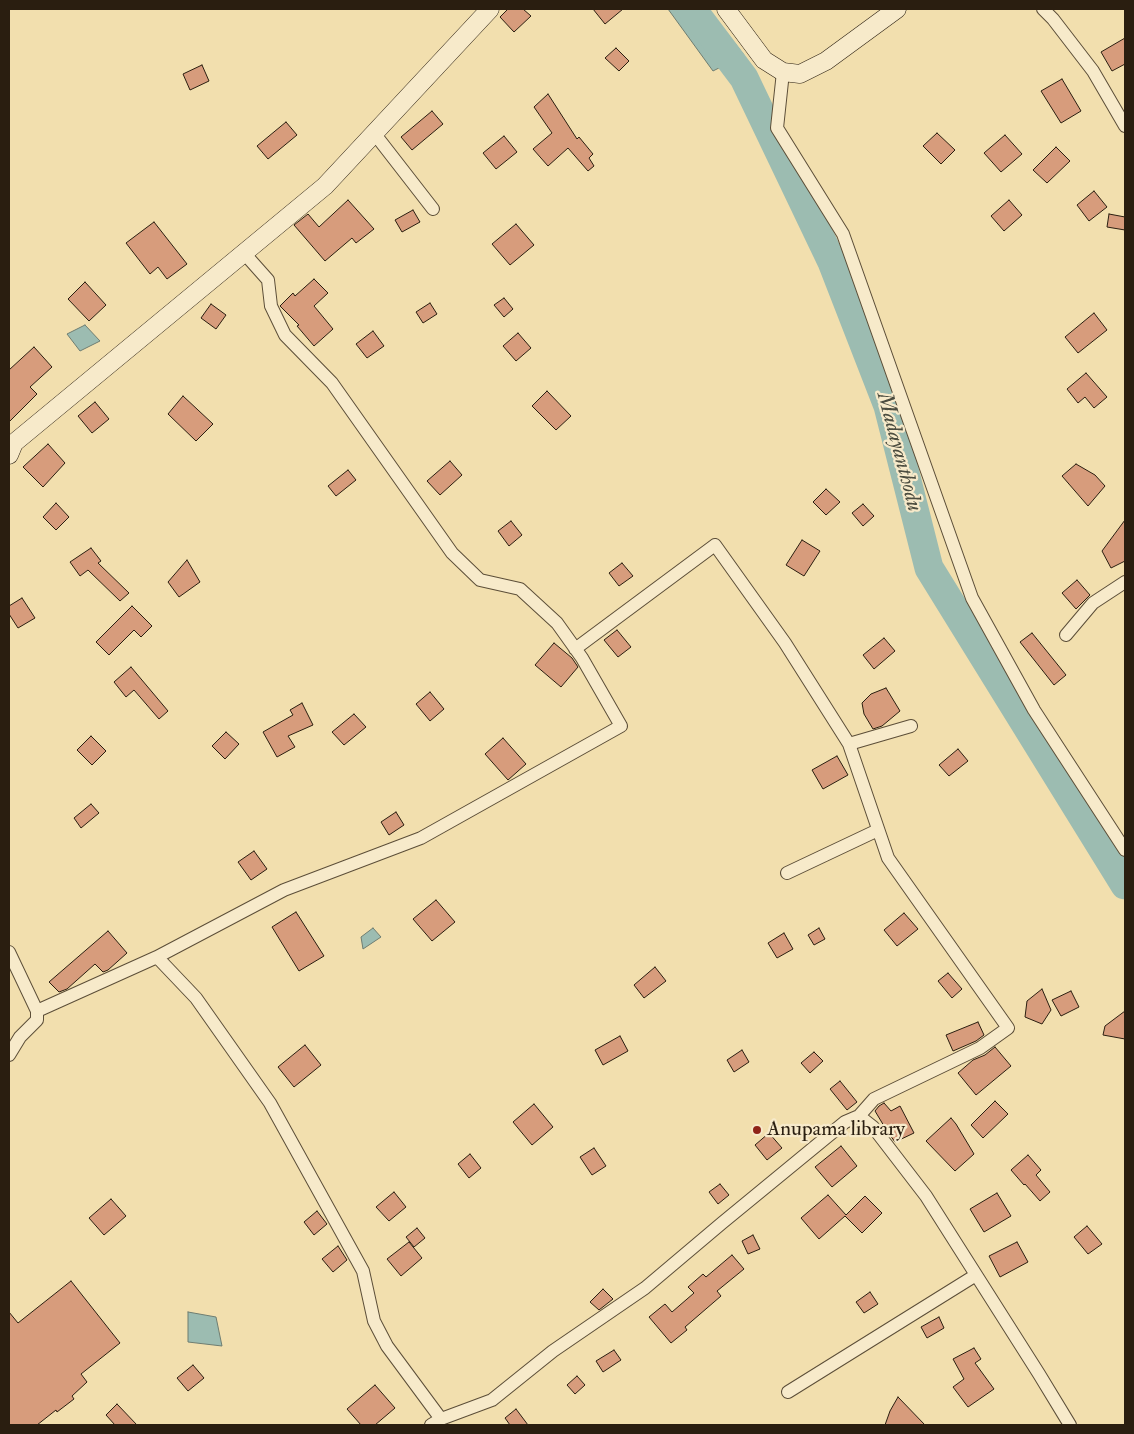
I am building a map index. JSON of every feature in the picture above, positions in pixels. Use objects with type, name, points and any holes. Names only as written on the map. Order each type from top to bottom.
[{"type":"main road","points":[[10,445],[325,186],[490,9]]},
{"type":"main road","points":[[726,9],[764,60],[783,72],[800,74],[826,61],[897,9]]},
{"type":"street","points":[[1043,9],[1092,71],[1125,126]]},
{"type":"street","points":[[783,72],[777,128],[843,234],[972,598],[1034,710],[1125,850]]},
{"type":"street","points":[[374,133],[432,209]]},
{"type":"street","points":[[37,1011],[157,957],[284,890],[421,838],[621,726],[582,658],[556,623],[520,588],[480,580],[452,553],[332,383],[285,335],[271,306],[268,280],[244,253]]},
{"type":"street","points":[[157,957],[196,998],[270,1103],[363,1271],[374,1321],[387,1346],[436,1422],[492,1400],[553,1351],[645,1288],[845,1122],[859,1116],[874,1099],[980,1048],[1008,1028],[888,858],[849,744],[785,643],[715,545],[575,649]]},
{"type":"street","points":[[1066,635],[1092,603],[1125,582]]},
{"type":"street","points":[[849,744],[910,726]]},
{"type":"street","points":[[787,873],[878,830]]},
{"type":"street","points":[[9,952],[37,1011],[37,1020],[20,1037],[9,1055]]},
{"type":"street","points":[[859,1116],[873,1127],[926,1196],[1070,1425]]},
{"type":"street","points":[[788,1392],[976,1275]]},
{"type":"water","points":[[668,9],[708,9],[744,55],[713,71]]},
{"type":"water","points":[[85,325],[100,341],[80,351],[67,334]]},
{"type":"water","points":[[373,928],[381,937],[363,949],[361,937]]},
{"type":"water","points":[[188,1312],[216,1317],[222,1346],[188,1342]]},
{"type":"building","points":[[508,9],[523,9],[531,16],[514,32],[500,17]]},
{"type":"building","points":[[593,9],[623,9],[605,24]]},
{"type":"building","points":[[1125,38],[1125,64],[1112,71],[1101,52]]},
{"type":"building","points":[[616,48],[629,61],[619,71],[605,58]]},
{"type":"building","points":[[202,65],[209,81],[190,90],[183,74]]},
{"type":"building","points":[[1062,79],[1081,111],[1061,123],[1041,91]]},
{"type":"building","points":[[548,94],[577,139],[579,137],[593,154],[589,158],[594,166],[588,171],[568,148],[548,166],[533,149],[552,133],[534,107]]},
{"type":"building","points":[[432,111],[443,124],[412,150],[401,137]]},
{"type":"building","points":[[286,122],[297,135],[268,159],[257,146]]},
{"type":"building","points":[[937,133],[955,150],[941,164],[923,146]]},
{"type":"building","points":[[1005,135],[1022,154],[1001,172],[984,153]]},
{"type":"building","points":[[504,136],[517,152],[496,169],[483,153]]},
{"type":"building","points":[[1056,147],[1070,161],[1047,183],[1033,170]]},
{"type":"building","points":[[1094,191],[1107,207],[1089,221],[1077,205]]},
{"type":"building","points":[[348,200],[374,229],[356,243],[352,238],[325,261],[294,225],[308,214],[319,227]]},
{"type":"building","points":[[1009,200],[1022,215],[1004,231],[991,216]]},
{"type":"building","points":[[413,210],[420,222],[402,232],[395,220]]},
{"type":"building","points":[[1109,214],[1125,217],[1125,230],[1107,227]]},
{"type":"building","points":[[154,222],[187,264],[167,279],[158,267],[150,274],[126,243]]},
{"type":"building","points":[[516,224],[534,245],[510,265],[492,244]]},
{"type":"building","points":[[314,279],[328,293],[314,306],[333,329],[314,346],[297,326],[299,325],[280,306],[293,293],[295,296]]},
{"type":"building","points":[[85,282],[106,305],[89,321],[68,299]]},
{"type":"building","points":[[504,298],[513,309],[504,317],[494,305]]},
{"type":"building","points":[[430,303],[437,314],[423,323],[416,312]]},
{"type":"building","points":[[211,304],[226,315],[216,329],[201,318]]},
{"type":"building","points":[[1094,313],[1107,330],[1078,353],[1065,337]]},
{"type":"building","points":[[373,331],[384,346],[367,358],[356,344]]},
{"type":"building","points":[[518,333],[531,348],[516,361],[503,346]]},
{"type":"building","points":[[34,347],[52,367],[30,387],[37,394],[9,422],[9,370]]},
{"type":"building","points":[[1086,373],[1107,397],[1094,408],[1085,397],[1078,403],[1067,389]]},
{"type":"building","points":[[547,391],[571,416],[556,430],[532,406]]},
{"type":"building","points":[[183,396],[213,424],[196,441],[168,414]]},
{"type":"building","points":[[95,402],[109,419],[92,433],[78,416]]},
{"type":"building","points":[[48,444],[65,463],[43,487],[23,467]]},
{"type":"building","points":[[450,461],[462,475],[440,495],[427,481]]},
{"type":"building","points":[[1076,464],[1095,475],[1105,486],[1088,506],[1062,476]]},
{"type":"building","points":[[348,470],[356,480],[336,496],[328,486]]},
{"type":"building","points":[[826,489],[840,502],[826,515],[813,502]]},
{"type":"building","points":[[56,503],[69,517],[56,530],[43,517]]},
{"type":"building","points":[[863,504],[874,516],[863,526],[852,513]]},
{"type":"building","points":[[1125,520],[1125,561],[1111,568],[1102,551]]},
{"type":"building","points":[[511,521],[522,535],[509,546],[498,531]]},
{"type":"building","points":[[802,540],[820,551],[804,576],[786,565]]},
{"type":"building","points":[[91,548],[101,561],[98,563],[129,593],[120,601],[88,570],[80,576],[70,562]]},
{"type":"building","points":[[187,560],[200,582],[179,597],[168,582]]},
{"type":"building","points":[[622,563],[633,576],[619,586],[609,573]]},
{"type":"building","points":[[1077,580],[1090,595],[1076,609],[1062,593]]},
{"type":"building","points":[[22,598],[35,618],[18,628],[9,614],[9,606]]},
{"type":"building","points":[[132,606],[152,626],[141,637],[134,630],[109,655],[96,642]]},
{"type":"building","points":[[617,630],[631,647],[618,657],[604,640]]},
{"type":"building","points":[[1032,633],[1066,675],[1054,685],[1020,642]]},
{"type":"building","points":[[884,638],[895,651],[874,669],[863,655]]},
{"type":"building","points":[[554,643],[572,658],[578,667],[561,687],[535,665]]},
{"type":"building","points":[[131,667],[168,711],[159,719],[134,690],[126,697],[114,682]]},
{"type":"building","points":[[886,688],[900,711],[882,726],[873,729],[864,714],[862,703],[871,694]]},
{"type":"building","points":[[430,692],[444,709],[430,721],[416,704]]},
{"type":"building","points":[[302,703],[313,725],[288,736],[295,747],[277,757],[263,732],[293,715],[290,710]]},
{"type":"building","points":[[354,714],[366,727],[344,745],[332,732]]},
{"type":"building","points":[[226,732],[239,744],[225,759],[212,746]]},
{"type":"building","points":[[91,736],[106,751],[92,765],[77,750]]},
{"type":"building","points":[[503,738],[526,764],[508,780],[485,754]]},
{"type":"building","points":[[958,749],[968,761],[949,776],[939,765]]},
{"type":"building","points":[[837,756],[848,775],[823,789],[812,770]]},
{"type":"building","points":[[91,804],[99,813],[81,828],[74,818]]},
{"type":"building","points":[[396,812],[404,825],[389,835],[381,822]]},
{"type":"building","points":[[254,851],[267,869],[251,880],[238,862]]},
{"type":"building","points":[[436,900],[455,922],[432,941],[413,919]]},
{"type":"building","points":[[296,912],[324,956],[299,971],[272,927]]},
{"type":"building","points":[[904,913],[918,929],[897,946],[884,930]]},
{"type":"building","points":[[819,928],[825,939],[814,945],[808,935]]},
{"type":"building","points":[[108,931],[127,953],[108,970],[103,972],[95,964],[67,989],[59,992],[49,982]]},
{"type":"building","points":[[784,933],[793,949],[777,958],[768,943]]},
{"type":"building","points":[[655,967],[666,981],[644,998],[634,985]]},
{"type":"building","points":[[948,973],[962,989],[952,998],[938,981]]},
{"type":"building","points":[[1042,989],[1051,1010],[1042,1024],[1025,1017],[1027,1001]]},
{"type":"building","points":[[1071,991],[1079,1007],[1061,1016],[1052,1000]]},
{"type":"building","points":[[1125,1011],[1125,1039],[1103,1035],[1105,1026]]},
{"type":"building","points":[[978,1022],[984,1035],[976,1041],[953,1051],[946,1035]]},
{"type":"building","points":[[620,1036],[628,1051],[603,1065],[595,1050]]},
{"type":"building","points":[[305,1045],[321,1065],[294,1087],[278,1067]]},
{"type":"building","points":[[995,1047],[1011,1066],[976,1095],[958,1073],[973,1060],[985,1055]]},
{"type":"building","points":[[742,1050],[749,1062],[734,1072],[727,1060]]},
{"type":"building","points":[[814,1052],[823,1061],[810,1073],[801,1063]]},
{"type":"building","points":[[840,1081],[857,1102],[847,1110],[830,1089]]},
{"type":"building","points":[[995,1101],[1008,1114],[983,1138],[971,1125]]},
{"type":"building","points":[[884,1103],[891,1111],[900,1106],[914,1133],[895,1142],[875,1111]]},
{"type":"building","points":[[534,1104],[553,1127],[532,1145],[513,1122]]},
{"type":"building","points":[[951,1118],[974,1154],[955,1171],[926,1141]]},
{"type":"building","points":[[769,1133],[782,1148],[767,1160],[755,1145]]},
{"type":"building","points":[[841,1146],[857,1166],[832,1187],[815,1167]]},
{"type":"building","points":[[594,1148],[606,1166],[592,1175],[580,1157]]},
{"type":"building","points":[[470,1154],[481,1168],[469,1178],[458,1164]]},
{"type":"building","points":[[1028,1155],[1041,1170],[1036,1175],[1050,1192],[1040,1201],[1011,1170]]},
{"type":"building","points":[[720,1184],[729,1195],[718,1204],[709,1192]]},
{"type":"building","points":[[394,1192],[406,1207],[389,1221],[376,1207]]},
{"type":"building","points":[[997,1193],[1011,1216],[984,1232],[970,1209]]},
{"type":"building","points":[[828,1195],[846,1215],[865,1196],[882,1213],[862,1233],[845,1216],[819,1239],[801,1218]]},
{"type":"building","points":[[111,1199],[126,1216],[104,1235],[89,1218]]},
{"type":"building","points":[[317,1211],[327,1224],[314,1235],[304,1222]]},
{"type":"building","points":[[1087,1226],[1102,1244],[1088,1254],[1074,1237]]},
{"type":"building","points":[[417,1228],[425,1238],[414,1247],[406,1237]]},
{"type":"building","points":[[753,1235],[760,1249],[748,1254],[742,1241]]},
{"type":"building","points":[[409,1242],[422,1258],[401,1276],[387,1259]]},
{"type":"building","points":[[1017,1242],[1028,1262],[1000,1277],[989,1256]]},
{"type":"building","points":[[338,1246],[347,1260],[333,1272],[322,1259]]},
{"type":"building","points":[[732,1255],[744,1269],[717,1291],[721,1296],[685,1327],[687,1330],[671,1343],[649,1317],[665,1304],[672,1312],[694,1293],[688,1287],[703,1274],[706,1277]]},
{"type":"building","points":[[71,1281],[120,1343],[81,1374],[87,1382],[72,1396],[74,1399],[57,1412],[56,1410],[37,1425],[9,1425],[9,1312],[18,1323]]},
{"type":"building","points":[[603,1289],[613,1299],[599,1310],[590,1302]]},
{"type":"building","points":[[870,1292],[878,1304],[864,1313],[856,1302]]},
{"type":"building","points":[[939,1317],[944,1328],[927,1338],[921,1327]]},
{"type":"building","points":[[974,1348],[981,1359],[975,1363],[994,1389],[968,1407],[953,1387],[964,1379],[953,1359]]},
{"type":"building","points":[[614,1350],[621,1360],[603,1372],[596,1361]]},
{"type":"building","points":[[193,1365],[204,1378],[188,1391],[177,1378]]},
{"type":"building","points":[[577,1376],[585,1385],[575,1394],[567,1385]]},
{"type":"building","points":[[375,1385],[395,1408],[375,1425],[361,1425],[347,1409]]},
{"type":"building","points":[[898,1397],[925,1425],[885,1425]]},
{"type":"building","points":[[117,1404],[137,1425],[115,1425],[106,1415]]},
{"type":"building","points":[[516,1409],[528,1425],[510,1425],[505,1418]]},
{"type":"waterway","name":"Madayanthodu","points":[[692,9],[744,78],[832,262],[888,406],[929,568],[1125,885]]},
{"type":"place","name":"Anupama library","points":[[757,1130]]}]
